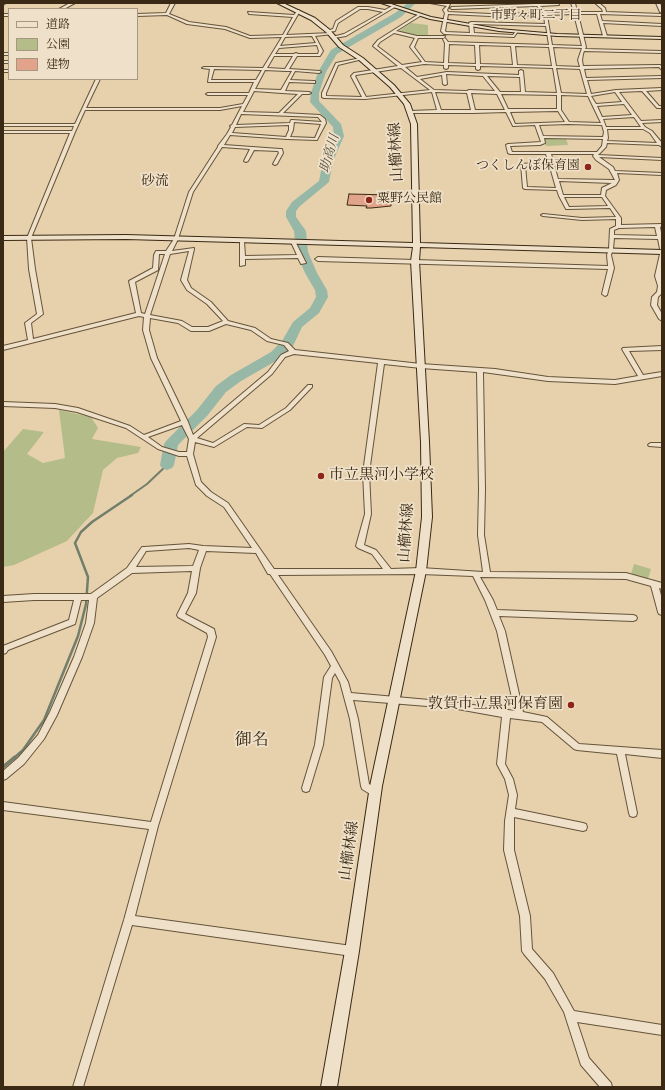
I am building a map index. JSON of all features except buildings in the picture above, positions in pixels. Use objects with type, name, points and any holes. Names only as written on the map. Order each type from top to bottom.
[{"type":"main road","name":"山櫛林線","points":[[279,3],[313,19],[400,94],[410,112],[414,124],[415,261],[427,517],[421,571],[375,793],[352,951],[329,1087]]},
{"type":"main road","points":[[383,3],[419,15],[445,21],[517,32],[662,38]]},
{"type":"main road","points":[[3,238],[176,239],[416,244],[611,249],[662,252]]},
{"type":"street","points":[[62,8],[73,3]]},
{"type":"street","points":[[167,14],[173,3]]},
{"type":"street","points":[[432,3],[450,4]]},
{"type":"street","points":[[446,8],[536,3],[558,4]]},
{"type":"street","points":[[536,3],[545,13],[558,94],[559,110],[568,124]]},
{"type":"street","points":[[573,3],[584,49],[580,60],[583,68],[584,79],[589,95],[604,126],[606,140],[597,154]]},
{"type":"street","points":[[597,3],[604,9],[605,13]]},
{"type":"street","points":[[447,13],[490,15],[575,12],[662,14],[658,3]]},
{"type":"street","points":[[446,8],[450,4]]},
{"type":"street","points":[[138,15],[167,14],[181,21],[196,25],[226,28],[250,38],[331,34],[345,36],[393,7]]},
{"type":"street","points":[[331,34],[337,22],[359,8],[385,11]]},
{"type":"street","points":[[445,84],[447,43],[443,31],[447,13],[445,10],[446,8]]},
{"type":"street","points":[[249,13],[298,11]]},
{"type":"street","points":[[298,11],[273,56],[256,81],[228,134],[191,192],[176,239],[168,253],[147,316],[146,330],[154,358],[192,439],[190,454],[198,483],[209,494],[226,505],[324,647],[344,682],[354,719],[365,786],[375,793]]},
{"type":"street","points":[[598,13],[602,22],[605,36]]},
{"type":"street","points":[[419,15],[379,41],[376,46],[433,91],[440,112]]},
{"type":"street","points":[[472,33],[471,22],[547,25]]},
{"type":"street","points":[[602,22],[662,25]]},
{"type":"street","points":[[502,30],[503,23]]},
{"type":"street","points":[[394,32],[417,37],[472,33],[514,36],[517,32]]},
{"type":"street","points":[[273,56],[296,54],[319,55],[321,51],[314,36]]},
{"type":"street","points":[[417,37],[412,47],[424,63]]},
{"type":"street","points":[[447,43],[550,46],[662,52]]},
{"type":"street","points":[[278,47],[318,44]]},
{"type":"street","points":[[478,44],[479,75]]},
{"type":"street","points":[[513,45],[515,66]]},
{"type":"street","points":[[365,98],[352,76],[355,74],[424,63],[583,68],[661,67],[655,52]]},
{"type":"street","points":[[286,70],[296,54]]},
{"type":"street","points":[[360,59],[337,64],[324,93],[324,97],[365,98],[433,91],[589,95],[616,91],[662,89]]},
{"type":"street","points":[[521,66],[523,93]]},
{"type":"street","points":[[204,68],[265,68],[319,72]]},
{"type":"street","points":[[212,68],[210,81],[256,81]]},
{"type":"street","points":[[282,92],[294,70]]},
{"type":"street","points":[[416,78],[445,74],[521,76]]},
{"type":"street","points":[[484,75],[498,92],[514,125],[568,124],[644,128],[651,132],[662,145]]},
{"type":"street","points":[[584,79],[662,77]]},
{"type":"street","points":[[32,341],[28,323],[40,314],[32,269],[29,238],[76,125],[98,80]]},
{"type":"street","points":[[288,81],[314,82]]},
{"type":"street","points":[[643,90],[658,107],[662,107]]},
{"type":"street","points":[[468,91],[473,112]]},
{"type":"street","points":[[616,91],[641,122],[644,128]]},
{"type":"street","points":[[208,94],[251,92],[308,94]]},
{"type":"street","points":[[280,114],[301,93]]},
{"type":"street","points":[[594,105],[625,103]]},
{"type":"street","points":[[84,109],[220,109],[244,105]]},
{"type":"street","points":[[410,112],[559,110]]},
{"type":"street","points":[[240,113],[319,116],[324,120],[324,123]]},
{"type":"street","points":[[287,138],[291,130],[292,122],[297,114]]},
{"type":"street","points":[[601,118],[636,116]]},
{"type":"street","points":[[641,122],[662,121]]},
{"type":"street","points":[[232,126],[292,122],[324,123]]},
{"type":"street","points":[[228,134],[316,139],[324,123]]},
{"type":"street","points":[[537,124],[543,143],[508,145],[510,153],[597,154],[662,159]]},
{"type":"street","points":[[73,132],[3,132],[5,125],[76,125]]},
{"type":"street","points":[[541,137],[606,140],[662,145]]},
{"type":"street","points":[[220,146],[280,150],[281,153],[275,164]]},
{"type":"street","points":[[246,161],[253,148]]},
{"type":"street","points":[[548,153],[558,189],[568,208],[612,207]]},
{"type":"street","points":[[597,154],[614,172],[617,180],[604,189],[603,196],[619,218],[618,228]]},
{"type":"street","points":[[552,166],[538,164],[523,165],[525,188],[558,189]]},
{"type":"street","points":[[614,172],[662,174]]},
{"type":"street","points":[[556,180],[615,182]]},
{"type":"street","points":[[561,196],[603,196]]},
{"type":"street","points":[[544,215],[582,219],[619,218]]},
{"type":"street","points":[[606,294],[611,268],[609,254],[611,249],[612,229],[659,225],[662,252],[658,276],[660,292],[655,297],[654,305],[662,319]]},
{"type":"street","points":[[612,236],[661,238]]},
{"type":"street","points":[[242,241],[242,265]]},
{"type":"street","points":[[295,242],[303,263]]},
{"type":"street","points":[[139,314],[131,283],[132,280],[156,268],[157,253],[168,253],[192,249],[184,280],[189,288],[209,303],[226,322],[253,329],[269,340],[286,344],[293,352]]},
{"type":"street","points":[[242,258],[300,256]]},
{"type":"street","points":[[318,259],[611,268]]},
{"type":"street","points":[[3,348],[139,314],[180,322],[190,329],[209,329],[226,322]]},
{"type":"street","points":[[642,378],[625,349],[662,348]]},
{"type":"street","points":[[192,439],[270,373],[283,356],[293,352],[421,366],[480,370],[548,379],[615,382],[662,374]]},
{"type":"street","points":[[381,361],[366,473],[368,514],[360,546],[374,552],[389,571]]},
{"type":"street","points":[[480,370],[482,489],[481,535],[487,575]]},
{"type":"street","points":[[192,439],[214,445],[246,425],[260,427],[288,409],[310,386]]},
{"type":"street","points":[[3,404],[55,406],[78,410],[128,427],[160,448],[179,454],[190,454]]},
{"type":"street","points":[[143,437],[185,422]]},
{"type":"street","points":[[651,445],[662,445]]},
{"type":"street","points":[[3,599],[34,597],[93,597],[130,570],[144,549],[189,546],[257,550]]},
{"type":"street","points":[[78,1087],[128,920],[154,826],[212,637],[211,631],[181,615],[192,593],[196,568],[203,548]]},
{"type":"street","points":[[130,570],[196,568]]},
{"type":"street","points":[[271,572],[421,571],[487,575],[626,576],[662,586]]},
{"type":"street","points":[[475,574],[501,631],[520,715]]},
{"type":"street","points":[[654,584],[662,612]]},
{"type":"street","points":[[3,776],[21,761],[41,737],[54,713],[78,657],[90,623],[93,597]]},
{"type":"street","points":[[3,651],[5,648],[72,622],[78,598]]},
{"type":"street","points":[[494,613],[633,618]]},
{"type":"street","points":[[306,788],[320,745],[328,677],[335,667]]},
{"type":"street","points":[[348,696],[452,705],[544,719],[577,747],[662,754]]},
{"type":"street","points":[[506,714],[500,764],[509,779],[513,795],[510,812],[509,850],[525,916],[527,951],[549,976],[570,1016],[585,1061],[607,1087]]},
{"type":"street","points":[[620,750],[633,813]]},
{"type":"street","points":[[3,806],[154,826]]},
{"type":"street","points":[[510,812],[584,827]]},
{"type":"street","points":[[128,920],[352,951]]},
{"type":"street","points":[[570,1016],[662,1030]]},
{"type":"green space","points":[[411,23],[428,25],[428,36],[415,36],[399,31]]},
{"type":"green space","points":[[566,138],[568,145],[546,146],[544,139]]},
{"type":"green space","points":[[59,410],[91,417],[98,428],[92,439],[141,447],[138,453],[117,458],[103,470],[93,513],[67,541],[14,565],[3,567],[3,452],[23,429],[44,432],[27,454],[43,463],[65,458]]},
{"type":"green space","points":[[634,564],[651,569],[648,579],[631,574]]},
{"type":"waterway","name":"助高川","points":[[167,465],[171,444],[202,413],[221,389],[236,378],[276,355],[288,343],[297,325],[315,310],[322,297],[321,290],[311,273],[302,252],[300,231],[291,217],[291,211],[296,204],[324,182],[328,161],[339,136],[338,126],[315,102],[315,93],[322,72],[334,52],[398,15],[412,3]]},
{"type":"waterway","points":[[130,496],[147,484],[167,465]]},
{"type":"waterway","points":[[14,758],[23,750],[44,720],[78,636],[86,604],[88,577],[75,543],[81,532],[92,522],[132,495]]},
{"type":"waterway","points":[[3,767],[15,757]]},
{"type":"place","name":"つくしんぼ保育園","points":[[588,167]]},
{"type":"place","name":"粟野公民館","points":[[369,200]]},
{"type":"place","name":"市立黒河小学校","points":[[321,476]]},
{"type":"place","name":"敦賀市立黒河保育園","points":[[571,705]]},
{"type":"district","name":"市野々町二丁目","points":[[536,17]]},
{"type":"district","name":"砂流","points":[[155,183]]},
{"type":"district","name":"御名","points":[[252,742]]}]
